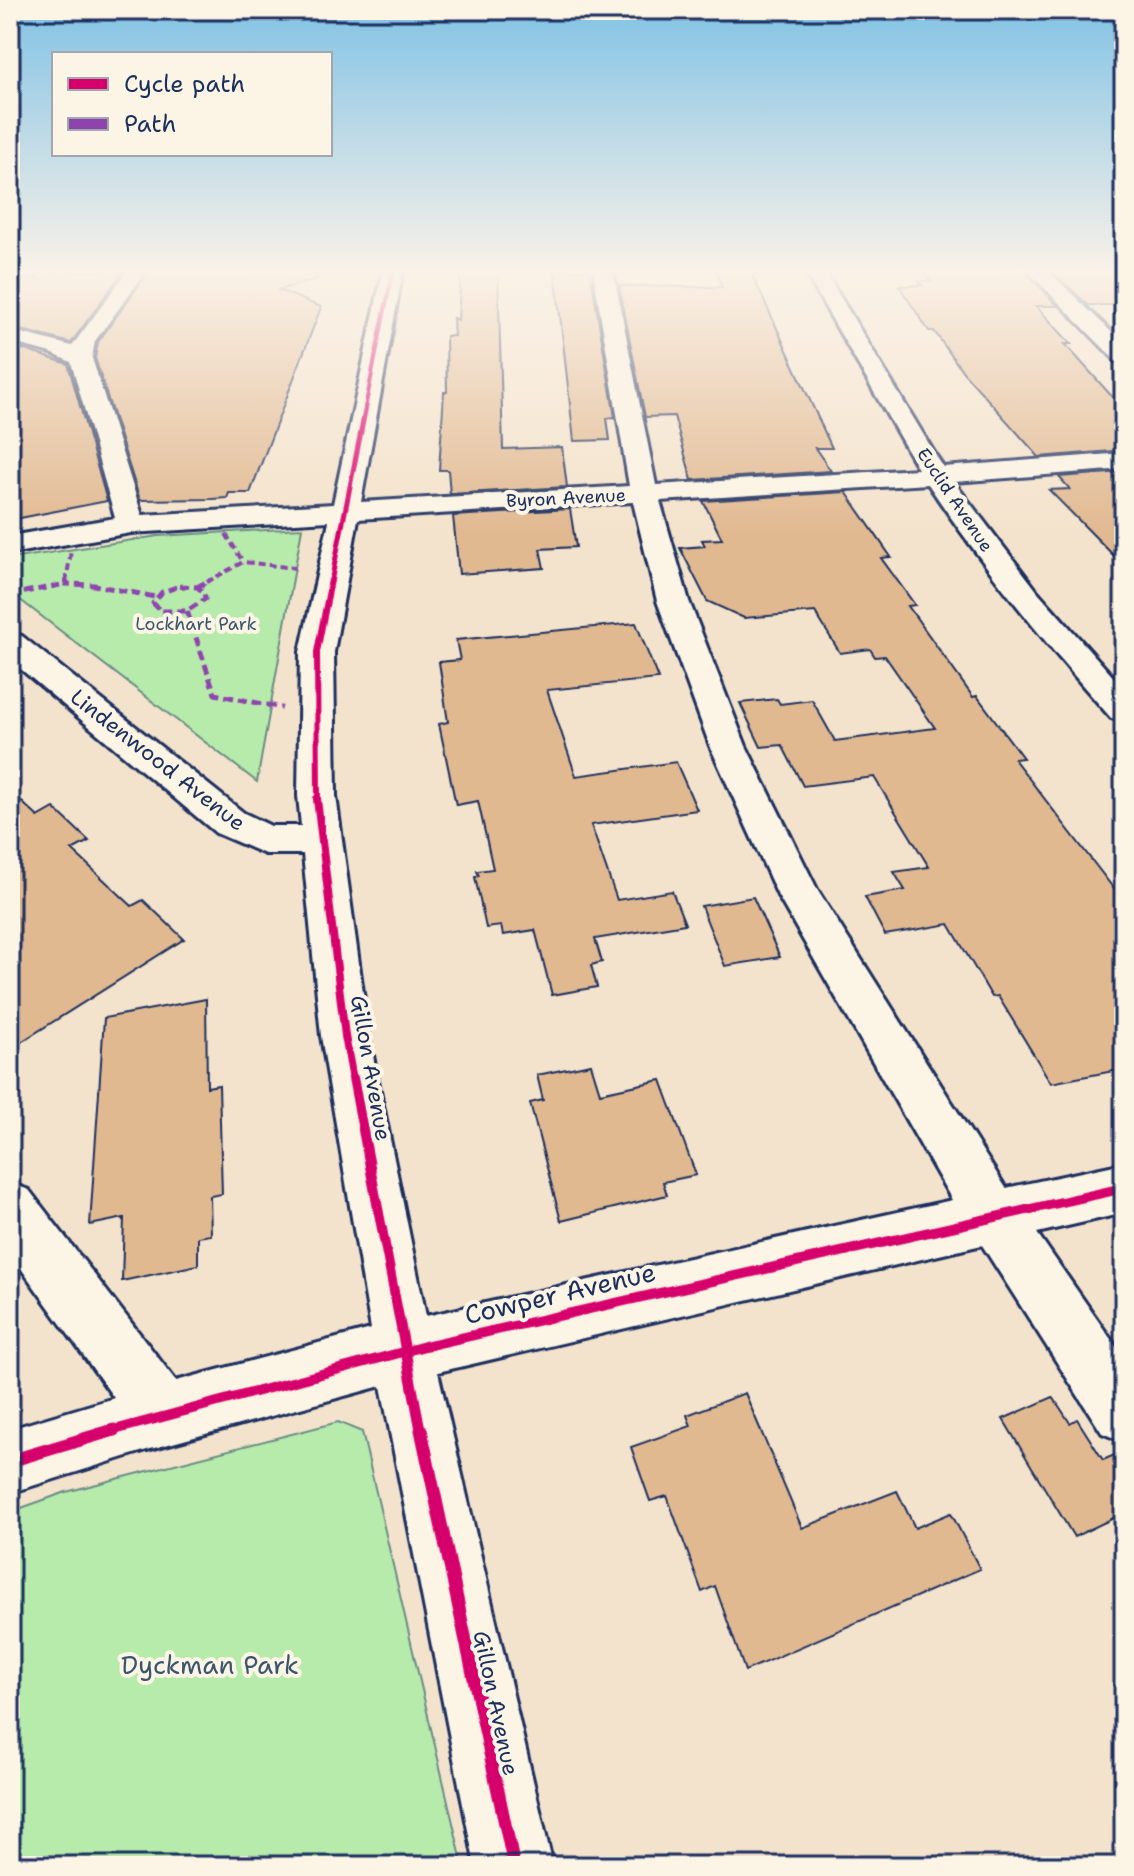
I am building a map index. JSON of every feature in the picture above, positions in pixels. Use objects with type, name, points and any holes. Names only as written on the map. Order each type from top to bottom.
[{"type":"street","points":[[81,358],[131,524]]},
{"type":"street","name":"Gillon Avenue","points":[[375,358],[317,652],[320,840],[345,1036],[404,1351],[514,1866]]},
{"type":"street","points":[[619,358],[644,493],[673,601],[728,746],[793,883],[953,1154],[1124,1411]]},
{"type":"street","name":"Euclid Avenue","points":[[865,358],[935,476],[994,559],[1079,662],[1124,710]]},
{"type":"street","name":"Byron Avenue","points":[[10,545],[131,524],[935,476],[1124,461]]},
{"type":"street","name":"Lindenwood Avenue","points":[[10,643],[230,823],[265,840],[320,840]]},
{"type":"street","name":"Cowper Avenue","points":[[10,1461],[162,1413],[457,1336],[1124,1188]]},
{"type":"street","points":[[10,1208],[162,1413]]},
{"type":"green space","name":"Lockhart Park","points":[[302,528],[257,782],[10,592],[10,559],[158,536]]},
{"type":"green space","name":"Dyckman Park","points":[[338,1422],[362,1432],[463,1866],[10,1866],[10,1512],[66,1492]]},
{"type":"building","points":[[10,358],[48,358],[68,364],[107,501],[10,520]]},
{"type":"building","points":[[95,358],[302,358],[250,493],[229,493],[227,498],[212,499],[140,500]]},
{"type":"building","points":[[446,358],[500,358],[503,449],[562,447],[567,487],[450,494],[448,470],[439,470],[444,392],[447,392]]},
{"type":"building","points":[[565,358],[605,358],[615,417],[607,418],[610,440],[574,441]]},
{"type":"building","points":[[633,358],[790,358],[832,448],[815,448],[831,471],[692,480],[674,416],[645,417]]},
{"type":"building","points":[[953,358],[1077,358],[1124,410],[1124,450],[1039,457]]},
{"type":"building","points":[[1124,472],[1124,566],[1049,490],[1070,489],[1059,477]]},
{"type":"building","points":[[846,492],[891,557],[881,558],[915,605],[908,606],[973,697],[977,696],[1023,758],[1014,759],[1124,902],[1124,1069],[1051,1083],[998,996],[992,997],[949,924],[885,935],[865,897],[905,890],[894,872],[929,867],[874,777],[803,786],[782,745],[761,747],[740,703],[777,699],[780,704],[812,700],[835,741],[935,728],[885,656],[875,657],[870,649],[840,653],[815,612],[744,618],[707,601],[680,548],[705,546],[702,540],[722,539],[703,501]]},
{"type":"building","points":[[570,509],[576,547],[540,549],[544,568],[459,574],[453,516]]},
{"type":"building","points":[[636,623],[658,679],[547,690],[576,776],[676,762],[697,810],[591,825],[617,900],[672,891],[685,924],[595,939],[602,962],[591,965],[597,987],[552,995],[535,930],[503,935],[501,926],[486,928],[475,877],[479,876],[477,871],[493,869],[478,801],[456,805],[439,724],[448,722],[439,662],[460,660],[456,640]]},
{"type":"building","points":[[10,791],[38,817],[54,808],[89,841],[72,850],[132,906],[143,900],[184,939],[10,1049]]},
{"type":"building","points":[[753,897],[780,957],[725,966],[701,906]]},
{"type":"building","points":[[206,999],[207,1087],[219,1085],[222,1194],[210,1196],[211,1235],[198,1237],[198,1265],[122,1281],[124,1218],[90,1225],[104,1018]]},
{"type":"building","points":[[591,1064],[600,1093],[661,1080],[696,1175],[663,1182],[667,1195],[561,1221],[530,1103],[543,1100],[537,1075]]},
{"type":"building","points":[[745,1393],[802,1528],[897,1491],[915,1528],[951,1513],[980,1569],[745,1671],[715,1586],[702,1592],[667,1496],[650,1501],[631,1447],[691,1426],[687,1415]]},
{"type":"building","points":[[1053,1397],[1070,1423],[1077,1419],[1103,1460],[1124,1451],[1124,1513],[1074,1537],[1003,1419]]},
{"type":"marked path","points":[[226,534],[243,562]]},
{"type":"marked path","points":[[71,551],[66,584],[94,585],[155,597]]},
{"type":"marked path","points":[[197,587],[204,592],[205,599],[187,611],[161,611],[153,603],[162,592],[180,586],[197,587],[243,562],[295,568]]},
{"type":"marked path","points":[[10,595],[66,584]]},
{"type":"marked path","points":[[187,611],[215,694],[282,708]]},
{"type":"cycle path","points":[[376,358],[317,652],[317,796],[345,1036],[404,1351],[514,1866]]},
{"type":"cycle path","points":[[10,1461],[147,1419],[425,1346],[704,1280],[1124,1188]]}]
